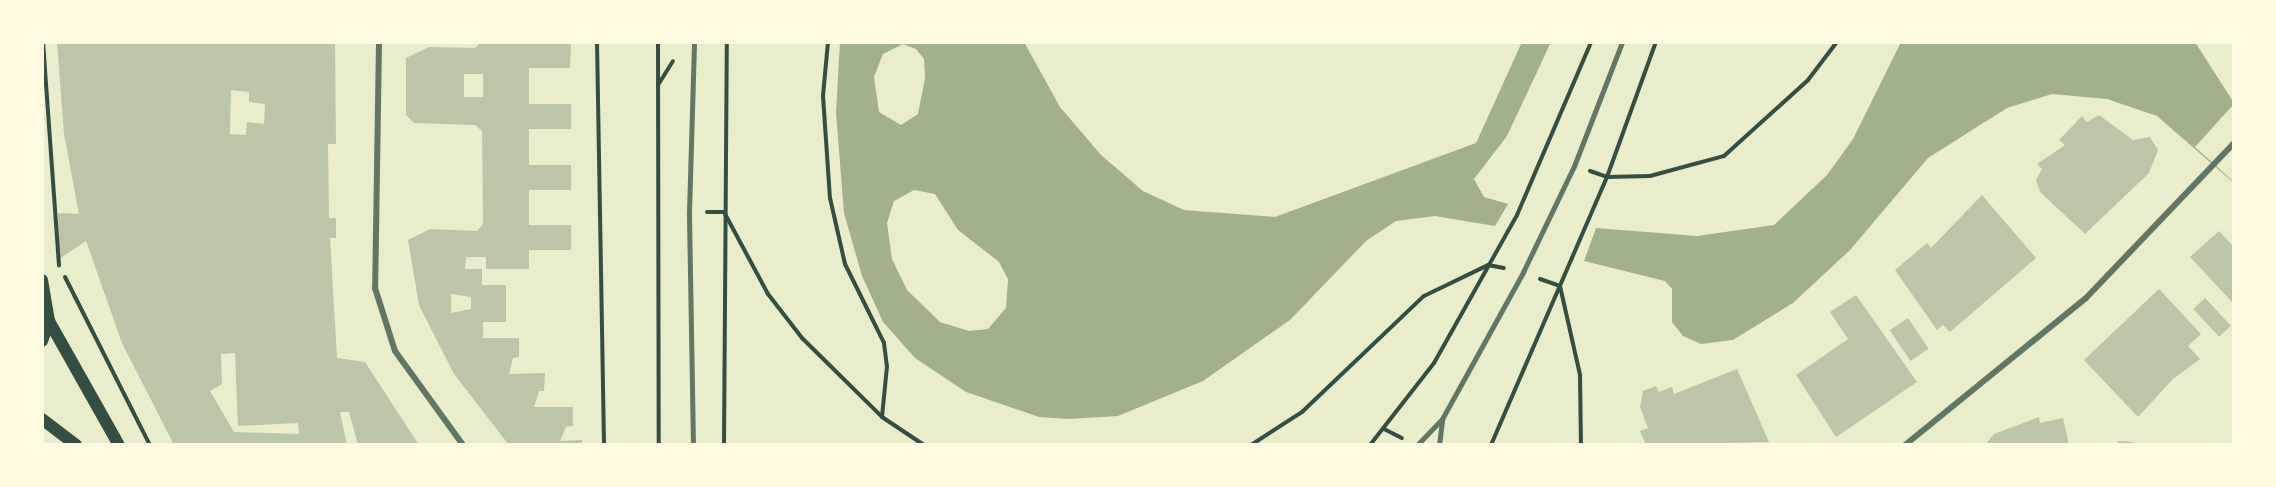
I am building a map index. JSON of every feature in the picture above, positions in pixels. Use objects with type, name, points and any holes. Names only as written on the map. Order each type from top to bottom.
[{"type":"main road","points":[[42,280],[49,321],[119,445]]},
{"type":"main road","points":[[42,341],[49,321]]},
{"type":"main road","points":[[42,419],[76,445]]},
{"type":"street","points":[[379,42],[375,288],[395,351],[463,445]]},
{"type":"street","points":[[693,445],[689,212],[694,42]]},
{"type":"street","points":[[1417,445],[1442,419],[1559,198],[1622,42]]},
{"type":"street","points":[[1905,445],[2086,298],[2234,143]]},
{"type":"street","points":[[1439,445],[1442,419]]},
{"type":"path","points":[[43,42],[58,263],[150,445]]},
{"type":"path","points":[[597,42],[604,445]]},
{"type":"path","points":[[658,42],[659,445]]},
{"type":"path","points":[[724,445],[727,42]]},
{"type":"path","points":[[828,42],[823,96],[830,198],[845,264],[884,343],[887,366],[882,417]]},
{"type":"path","points":[[1370,445],[1434,363],[1488,265],[1541,163],[1590,42]]},
{"type":"path","points":[[1491,445],[1607,177],[1656,42]]},
{"type":"path","points":[[1607,177],[1650,176],[1724,156],[1763,125],[1837,42]]},
{"type":"path","points":[[658,86],[679,51]]},
{"type":"path","points":[[724,212],[780,312],[882,417],[924,445]]},
{"type":"path","points":[[1251,445],[1302,412],[1424,297],[1488,265]]},
{"type":"path","points":[[1560,286],[1580,375],[1581,445]]},
{"type":"shaded area","points":[[840,42],[1024,42],[1060,107],[1101,155],[1143,191],[1184,210],[1275,217],[1476,143],[1522,42],[1551,42],[1507,136],[1474,179],[1484,197],[1508,204],[1495,226],[1435,216],[1396,221],[1366,241],[1290,320],[1203,381],[1118,416],[1068,419],[1039,417],[966,392],[915,358],[883,322],[862,276],[844,213],[836,113]],"holes":[[[903,44],[916,49],[924,59],[925,78],[918,114],[901,125],[879,112],[874,77],[883,54]],[[914,190],[935,194],[958,230],[999,262],[1008,279],[1006,308],[988,329],[969,331],[940,322],[907,290],[892,259],[887,223],[894,201]]]},
{"type":"shaded area","points":[[1901,42],[2195,42],[2234,103],[2234,183],[2157,116],[2107,99],[2052,94],[2007,108],[1928,158],[1850,250],[1793,303],[1733,340],[1701,344],[1683,336],[1672,322],[1672,289],[1665,281],[1584,261],[1596,228],[1697,236],[1774,225],[1827,175],[1853,139]]},
{"type":"pier","points":[[2234,106],[2234,182],[2195,147]]},
{"type":"building","points":[[57,42],[335,42],[336,144],[328,144],[329,218],[336,218],[336,238],[330,238],[337,358],[365,362],[419,445],[358,445],[349,412],[340,412],[347,445],[174,445],[122,343],[86,241],[59,259],[58,213],[79,214],[64,134]],"holes":[[[231,90],[249,92],[249,102],[265,104],[264,124],[247,122],[246,135],[230,134]],[[235,353],[238,426],[298,423],[299,434],[234,432],[210,391],[222,384],[221,354]]]},
{"type":"building","points":[[481,42],[571,42],[570,68],[529,68],[529,104],[571,104],[571,129],[529,129],[529,165],[571,165],[571,190],[529,190],[529,225],[571,225],[571,250],[529,250],[529,269],[486,269],[486,257],[466,257],[465,269],[482,269],[482,285],[506,285],[506,322],[483,322],[483,338],[519,338],[519,357],[513,358],[509,374],[545,373],[544,391],[539,391],[534,407],[573,407],[573,426],[566,427],[560,441],[582,440],[582,445],[509,445],[454,374],[419,305],[408,240],[430,229],[477,231],[483,224],[482,131],[475,125],[414,123],[406,115],[406,58],[429,47],[475,48]],"holes":[[[464,74],[483,74],[483,97],[464,97]],[[451,294],[471,297],[471,309],[451,313]]]},
{"type":"building","points":[[2099,115],[2133,140],[2150,137],[2158,150],[2149,173],[2085,234],[2040,192],[2036,180],[2042,169],[2037,164],[2065,145],[2059,140],[2082,116],[2087,122]]},
{"type":"building","points":[[1982,195],[2036,258],[1950,332],[1943,325],[1937,330],[1895,270],[1927,243],[1931,248]]},
{"type":"building","points":[[2219,231],[2234,247],[2234,304],[2190,257]]},
{"type":"building","points":[[2159,289],[2201,334],[2188,346],[2200,359],[2173,379],[2138,417],[2084,360]]},
{"type":"building","points":[[1856,295],[1917,382],[1836,437],[1796,375],[1848,339],[1830,312]]},
{"type":"building","points":[[2205,298],[2231,326],[2219,337],[2193,309]]},
{"type":"building","points":[[1908,318],[1929,349],[1910,361],[1890,330]]},
{"type":"building","points":[[1737,369],[1769,442],[1646,445],[1640,431],[1648,428],[1640,407],[1643,391],[1656,386],[1659,392],[1672,387],[1674,394]]},
{"type":"building","points":[[2039,417],[2040,423],[2063,418],[2069,445],[1985,445],[1994,434]]},
{"type":"building","points":[[2118,441],[2136,442],[2117,445]]}]
